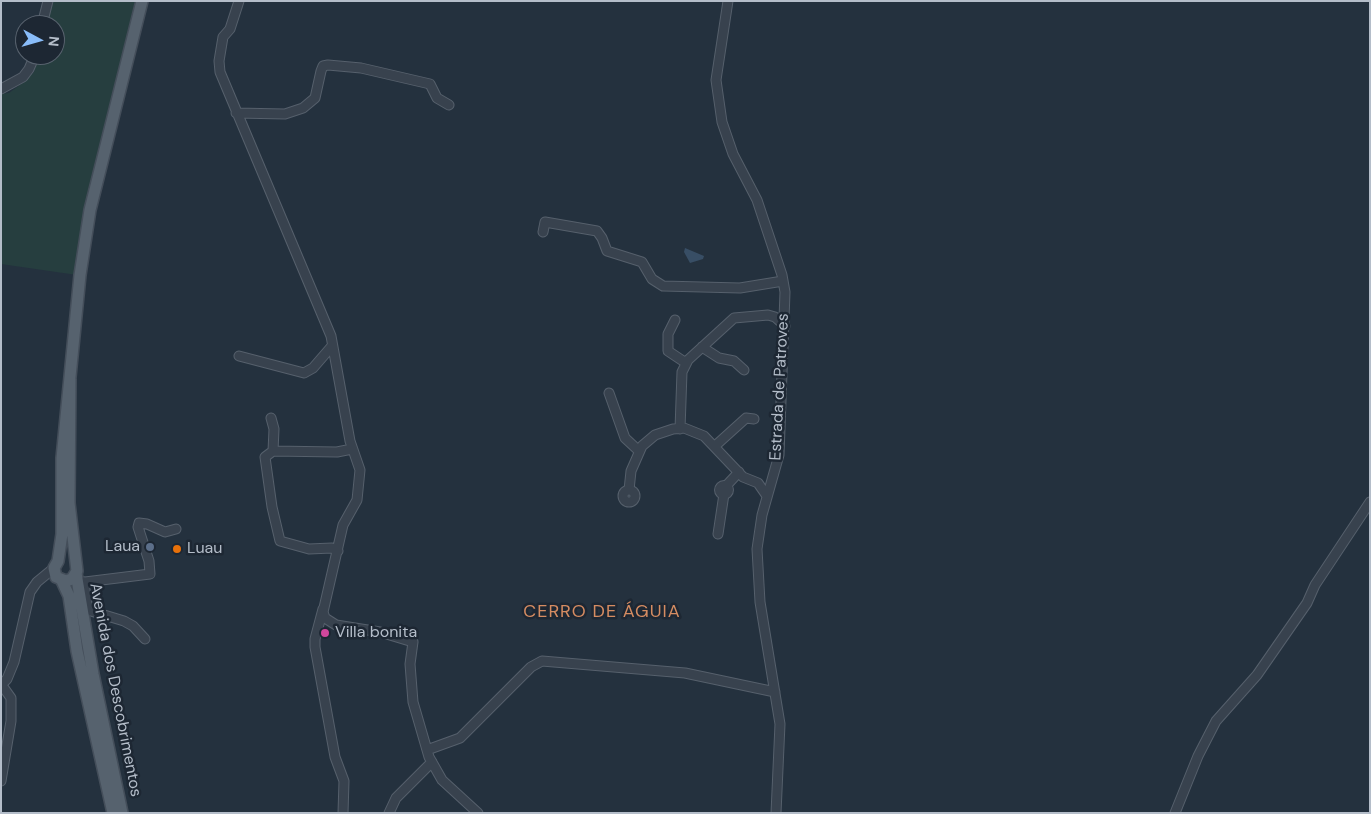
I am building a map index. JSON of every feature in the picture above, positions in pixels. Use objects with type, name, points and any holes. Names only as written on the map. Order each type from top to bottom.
[{"type":"main road","points":[[56,565],[62,534],[62,458],[80,275],[90,210],[142,1]]},
{"type":"main road","name":"Avenida dos Descobrimentos","points":[[70,379],[69,503],[93,674],[122,813]]},
{"type":"main road","points":[[56,565],[67,559],[78,576],[69,581],[62,581]]},
{"type":"main road","name":"Avenida dos Descobrimentos","points":[[56,565],[56,577],[62,581],[69,596],[77,651],[113,813]]},
{"type":"street","points":[[44,15],[48,1]]},
{"type":"street","points":[[240,1],[234,19],[223,36],[219,61],[220,72],[331,336],[352,449],[360,470],[357,500],[343,525],[315,639],[317,660],[322,675],[335,757],[344,781],[343,813]]},
{"type":"street","name":"Estrada de Patroves","points":[[728,1],[716,73],[716,93],[722,122],[733,154],[757,200],[783,281],[784,326],[781,438],[759,531],[758,584],[776,692],[780,732],[776,813]]},
{"type":"street","points":[[1,89],[23,77],[31,65]]},
{"type":"street","points":[[236,113],[285,114],[303,108],[315,98],[321,71],[323,66],[328,65],[362,68],[430,84],[437,98],[449,105]]},
{"type":"street","points":[[543,232],[546,222],[597,232],[602,238],[607,251],[642,262],[655,283],[663,286],[740,288],[783,281]]},
{"type":"street","points":[[680,429],[682,372],[686,363],[734,318],[776,313],[784,304]]},
{"type":"street","points":[[768,315],[775,317],[784,326]]},
{"type":"street","points":[[675,320],[668,334],[668,351],[686,363]]},
{"type":"street","points":[[240,356],[304,373],[313,368],[332,346]]},
{"type":"street","points":[[702,347],[719,358],[734,361],[744,370]]},
{"type":"street","points":[[609,393],[625,438],[639,451]]},
{"type":"street","points":[[716,446],[749,415]]},
{"type":"street","points":[[271,418],[274,429],[273,451]]},
{"type":"street","points":[[628,490],[631,471],[639,451],[654,435],[680,429],[704,436],[716,446],[743,477],[758,483],[767,496]]},
{"type":"street","points":[[338,551],[332,548],[309,549],[280,541],[266,474],[265,457],[273,451],[337,452],[352,449]]},
{"type":"street","points":[[718,534],[725,490],[739,472]]},
{"type":"street","points":[[758,483],[773,476]]},
{"type":"street","points":[[1175,813],[1198,756],[1216,721],[1257,675],[1307,603],[1314,585],[1370,502]]},
{"type":"street","points":[[145,639],[133,626],[124,621],[110,615],[91,611],[78,576],[150,574],[149,561],[138,527],[139,523],[147,524],[165,532],[176,528]]},
{"type":"street","points":[[1,781],[11,722],[11,698],[2,684],[7,679],[14,662],[26,606],[33,587],[56,565]]},
{"type":"street","points":[[324,607],[325,618],[336,625]]},
{"type":"street","points":[[318,621],[380,632],[412,642],[410,664],[413,702],[427,750],[442,780],[478,813]]},
{"type":"street","points":[[427,750],[460,738],[531,667],[542,661],[685,673],[776,692]]},
{"type":"street","points":[[389,813],[396,798],[432,762]]},
{"type":"green space","points":[[53,1],[138,1],[77,275],[1,264],[1,94],[9,93],[24,82],[34,72],[36,65],[65,65],[65,15],[50,15]]},
{"type":"water","points":[[685,248],[704,256],[703,259],[690,263],[684,252]]},
{"type":"place","name":"Laua","points":[[150,547]]},
{"type":"place","name":"Luau","points":[[177,549]]},
{"type":"place","name":"Villa bonita","points":[[325,633]]},
{"type":"district","name":"CERRO DE ÁGUIA","points":[[602,612]]}]
